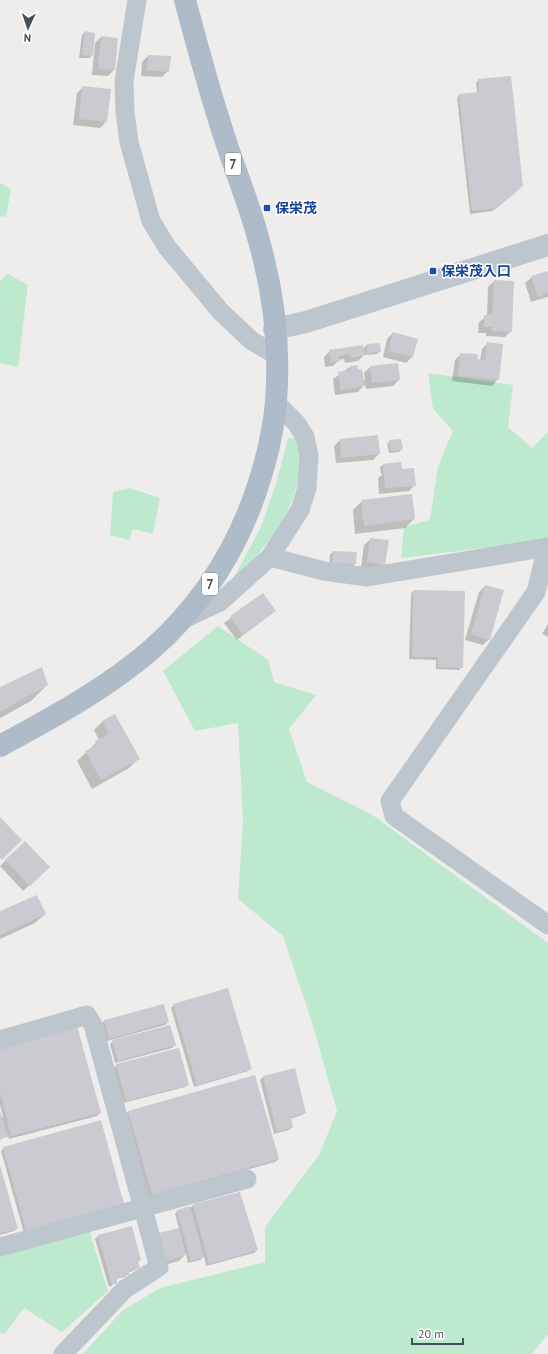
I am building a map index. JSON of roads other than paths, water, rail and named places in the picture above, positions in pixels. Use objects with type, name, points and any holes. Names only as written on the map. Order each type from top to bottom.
[{"type":"main road","name":"7","points":[[0,746],[72,707],[123,672],[153,648],[179,622],[199,600],[238,537],[249,512],[264,468],[276,403],[276,355],[270,288],[260,244],[219,123],[185,0]]},
{"type":"street","points":[[137,0],[124,81],[125,112],[128,142],[151,220],[167,247],[221,312],[252,341],[276,355]]},
{"type":"street","points":[[274,329],[306,322],[548,246]]},
{"type":"street","points":[[179,622],[220,602],[270,556],[300,510],[307,488],[309,471],[309,456],[305,437],[297,424],[276,403]]},
{"type":"street","points":[[270,556],[324,571],[367,577],[497,554],[547,547],[536,592],[390,801],[394,816],[548,926]]},
{"type":"street","points":[[0,1040],[87,1015],[93,1025],[159,1267],[125,1289],[63,1354]]},
{"type":"street","points":[[0,1247],[247,1179]]},
{"type":"place","name":"保栄茂","points":[[267,208]]},
{"type":"place","name":"保栄茂入口","points":[[433,271]]}]
